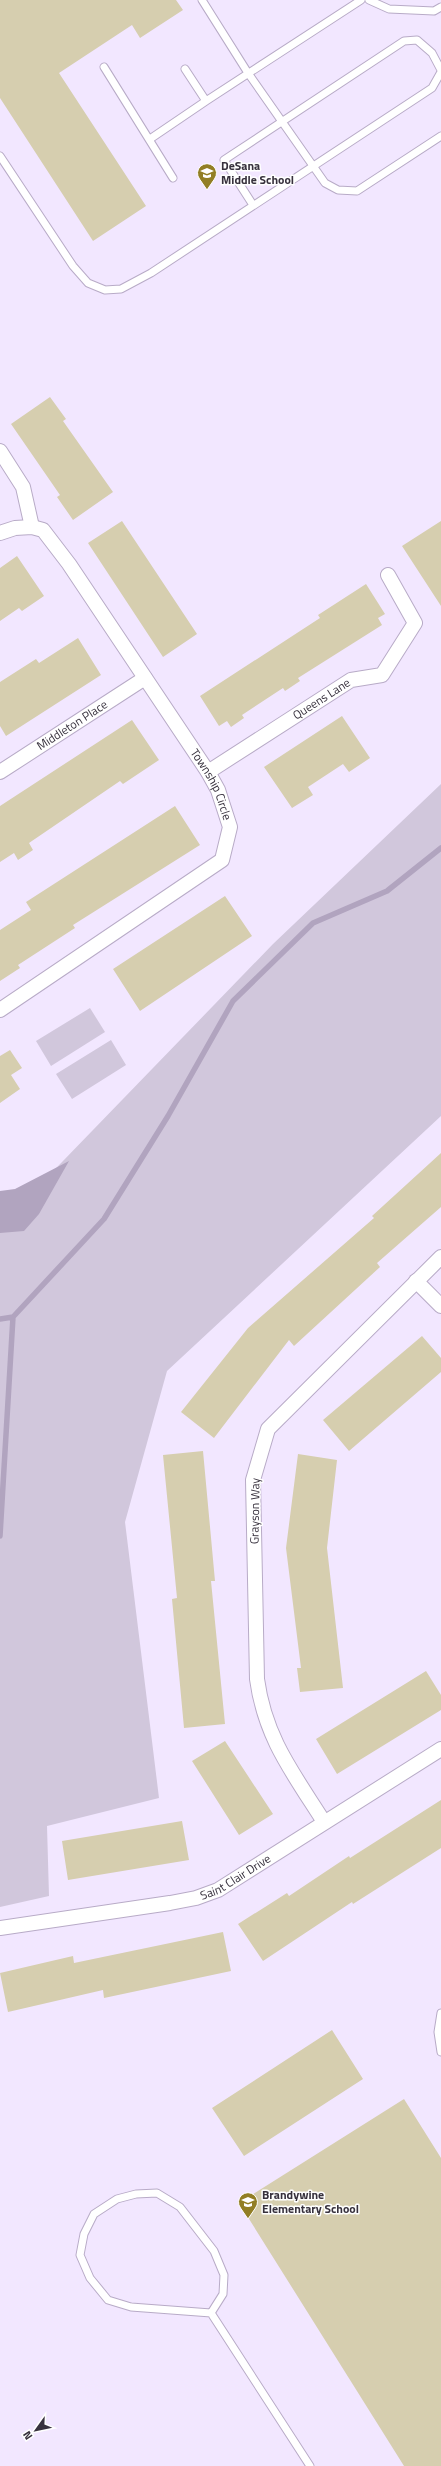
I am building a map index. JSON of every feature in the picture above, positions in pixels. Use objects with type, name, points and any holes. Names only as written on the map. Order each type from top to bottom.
[{"type":"street","points":[[0,451],[23,487],[32,527],[15,528],[0,533]]},
{"type":"street","name":"Township Circle","points":[[0,1010],[222,860],[230,827],[218,790],[208,772],[69,564],[43,530],[32,527]]},
{"type":"street","name":"Queens Lane","points":[[208,772],[351,680],[382,675],[415,623],[388,575]]},
{"type":"street","name":"Middleton Place","points":[[0,772],[145,678]]},
{"type":"street","name":"Grayson Way","points":[[324,1822],[272,1737],[260,1701],[257,1679],[253,1480],[268,1429],[416,1280],[441,1257]]},
{"type":"street","points":[[416,1280],[441,1306]]},
{"type":"street","name":"Saint Clair Drive","points":[[0,1928],[196,1898],[218,1890],[441,1749]]},
{"type":"lane","points":[[202,0],[248,73],[312,165],[325,182],[338,190],[357,190],[441,136]]},
{"type":"lane","points":[[150,139],[248,73],[362,0]]},
{"type":"lane","points":[[370,0],[389,9],[434,11],[441,7]]},
{"type":"lane","points":[[0,156],[73,266],[88,282],[105,290],[121,289],[152,273],[253,205],[312,165],[432,88],[441,71],[432,53],[417,40],[404,41],[224,160],[253,205]]},
{"type":"lane","points":[[104,67],[173,178]]},
{"type":"lane","points":[[185,69],[206,101]]},
{"type":"lane","points":[[441,2013],[438,2032],[441,2052]]},
{"type":"lane","points":[[157,2193],[180,2207],[214,2251],[224,2275],[223,2294],[211,2313],[131,2307],[108,2300],[90,2278],[80,2255],[84,2234],[94,2214],[117,2199],[136,2194],[157,2193]]},
{"type":"lane","points":[[211,2313],[310,2466]]},
{"type":"shaded area","points":[[441,784],[441,1116],[167,1371],[125,1522],[159,1798],[47,1826],[49,1896],[0,1907],[0,1223],[2,1224],[273,944]]},
{"type":"shaded area","points":[[90,1008],[105,1032],[51,1066],[36,1041]]},
{"type":"shaded area","points":[[111,1040],[126,1065],[72,1099],[56,1074]]},
{"type":"shaded area","points":[[69,1161],[39,1214],[24,1231],[0,1233],[0,1191],[15,1189]]},
{"type":"building","points":[[0,0],[176,0],[183,10],[140,38],[132,25],[59,73],[146,206],[93,241],[0,98]]},
{"type":"building","points":[[50,397],[66,419],[63,421],[113,492],[73,520],[57,497],[60,495],[11,424]]},
{"type":"building","points":[[122,521],[197,634],[163,657],[88,543]]},
{"type":"building","points":[[441,521],[441,606],[402,546]]},
{"type":"building","points":[[17,556],[44,596],[22,611],[19,608],[0,621],[0,568]]},
{"type":"building","points":[[366,584],[385,614],[378,618],[382,625],[298,678],[300,681],[285,691],[283,688],[242,715],[244,718],[231,727],[227,721],[219,726],[200,696],[320,618],[318,615]]},
{"type":"building","points":[[78,638],[101,675],[6,736],[0,726],[0,682],[36,659],[39,663]]},
{"type":"building","points":[[342,716],[370,758],[349,772],[343,764],[308,787],[313,795],[292,808],[264,767]]},
{"type":"building","points":[[132,720],[159,760],[123,784],[120,781],[29,843],[33,850],[18,860],[14,853],[0,862],[0,806]]},
{"type":"building","points":[[175,806],[200,845],[73,925],[75,928],[18,965],[20,968],[0,981],[0,930],[31,910],[26,902]]},
{"type":"building","points":[[225,896],[252,936],[140,1011],[113,969]]},
{"type":"building","points":[[10,1050],[22,1068],[11,1075],[20,1089],[0,1103],[0,1056]]},
{"type":"building","points":[[441,1153],[441,1207],[377,1263],[380,1267],[294,1346],[289,1340],[214,1438],[181,1412],[248,1328],[374,1218],[372,1216]]},
{"type":"building","points":[[422,1336],[441,1358],[441,1372],[349,1451],[323,1420]]},
{"type":"building","points":[[203,1451],[215,1581],[211,1581],[225,1724],[184,1728],[172,1599],[177,1598],[163,1455]]},
{"type":"building","points":[[298,1454],[337,1460],[327,1548],[343,1688],[300,1692],[297,1668],[301,1668],[286,1548]]},
{"type":"building","points":[[426,1671],[441,1695],[441,1710],[337,1774],[316,1739]]},
{"type":"building","points":[[225,1741],[273,1814],[239,1835],[192,1761]]},
{"type":"building","points":[[441,1800],[441,1848],[353,1904],[352,1902],[263,1961],[238,1924],[287,1893],[289,1896],[349,1856],[350,1858]]},
{"type":"building","points":[[182,1821],[189,1860],[68,1880],[62,1841]]},
{"type":"building","points":[[223,1932],[231,1971],[104,1998],[103,1990],[8,2012],[0,1973],[73,1956],[74,1963]]},
{"type":"building","points":[[332,2030],[363,2079],[244,2156],[212,2108]]},
{"type":"building","points":[[404,2099],[441,2158],[441,2466],[404,2466],[239,2203]]},
{"type":"waterway","points":[[0,1536],[13,1317],[104,1219],[168,1116],[233,1001],[313,923],[387,891],[441,848]]},
{"type":"waterway","points":[[0,1319],[13,1317]]},
{"type":"place","name":"DeSana Middle School","points":[[207,190]]},
{"type":"place","name":"Brandywine Elementary School","points":[[248,2219]]}]
